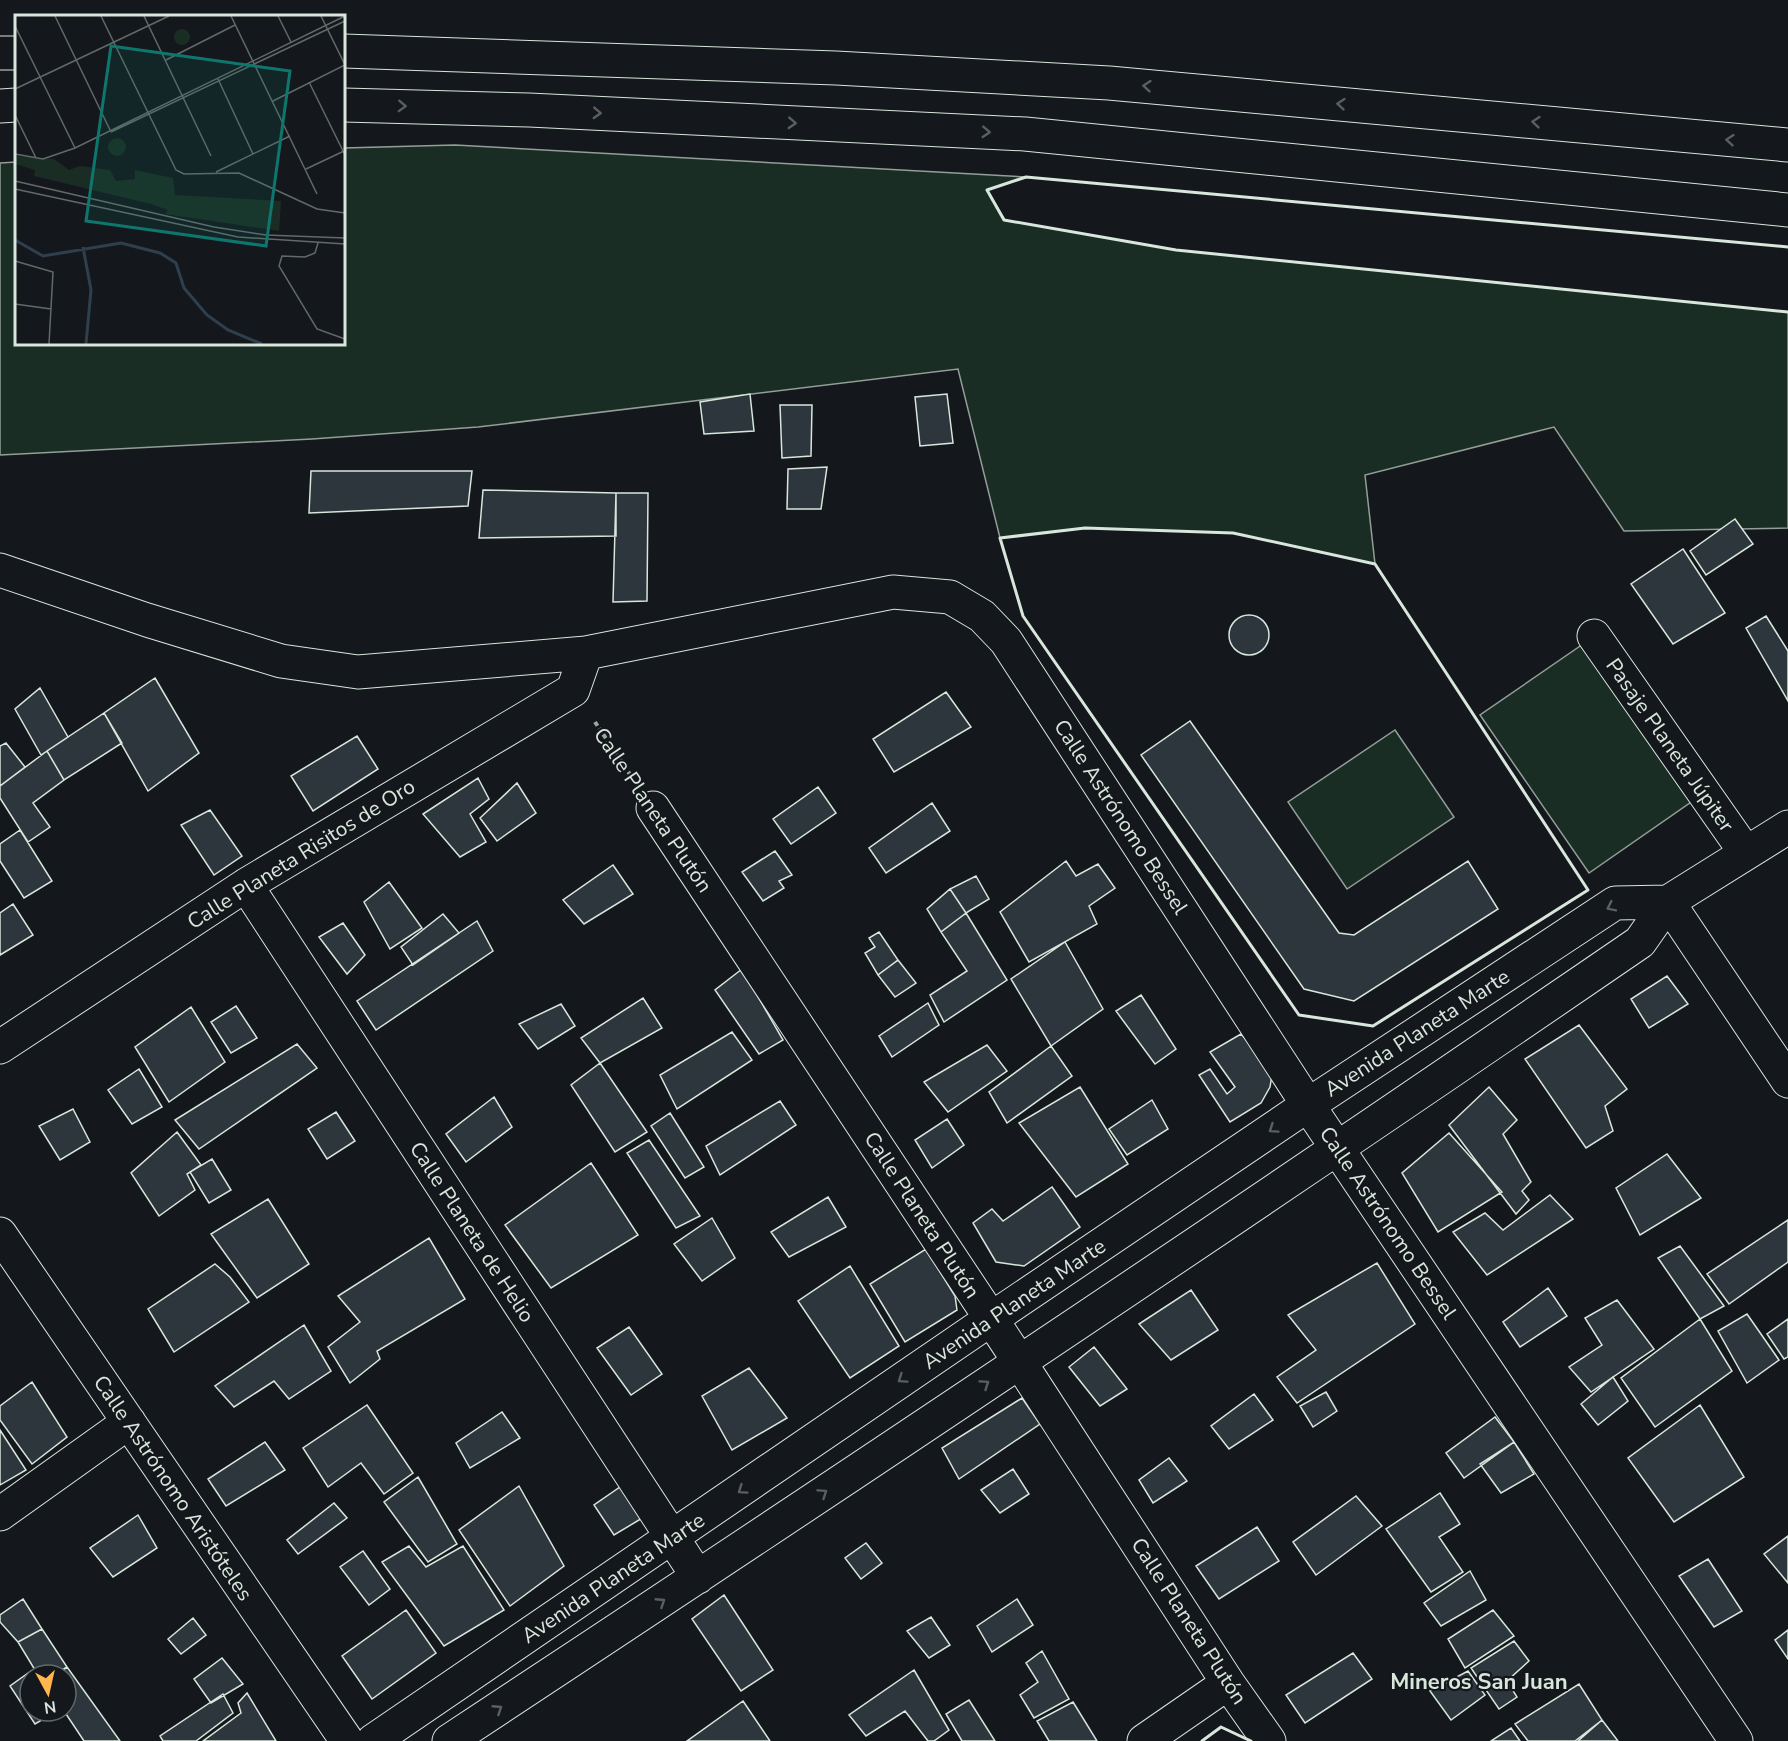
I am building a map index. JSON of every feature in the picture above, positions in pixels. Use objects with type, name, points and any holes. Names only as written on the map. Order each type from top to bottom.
[{"type":"main road","points":[[345,51],[836,68],[1109,83],[1788,145]]},
{"type":"main road","points":[[0,106],[15,105]]},
{"type":"main road","points":[[345,105],[540,110],[1024,134],[1788,210]]},
{"type":"main road","points":[[0,570],[147,620],[281,661],[358,672],[586,653],[573,690]]},
{"type":"main road","name":"Calle Astrónomo Bessel","points":[[586,653],[893,592],[950,597],[982,616],[1006,641],[1308,1105],[1736,1741]]},
{"type":"main road","name":"Pasaje Planeta Júpiter","points":[[1594,636],[1746,853]]},
{"type":"main road","name":"Calle Planeta Risitos de Oro","points":[[0,1047],[246,885],[573,690]]},
{"type":"main road","name":"Calle Planeta Plutón","points":[[653,808],[1019,1361],[1228,1683],[1269,1741]]},
{"type":"main road","points":[[449,1741],[1338,1149],[1640,942],[1668,902],[1788,826]]},
{"type":"main road","name":"Calle Planeta de Helio","points":[[246,885],[698,1577]]},
{"type":"main road","points":[[1668,902],[1788,1081]]},
{"type":"main road","name":"Avenida Planeta Marte","points":[[373,1741],[1308,1105],[1615,903],[1668,902]]},
{"type":"main road","name":"Calle Astrónomo Aristóteles","points":[[0,1234],[347,1741]]},
{"type":"main road","points":[[0,1514],[129,1422]]},
{"type":"main road","points":[[1144,1741],[1228,1683]]},
{"type":"path","name":"Calle Planeta Plutón","points":[[573,690],[653,808]]},
{"type":"green space","points":[[455,145],[1026,177],[987,190],[1005,220],[1176,250],[1788,312],[1788,528],[1624,531],[1554,427],[1365,475],[1375,564],[1233,533],[1085,528],[1000,538],[958,369],[478,427],[312,439],[0,455],[0,163],[15,162],[15,345],[345,345],[345,148]]},
{"type":"green space","points":[[1586,642],[1694,800],[1589,873],[1480,715]]},
{"type":"green space","points":[[1395,730],[1454,817],[1347,889],[1288,802]]},
{"type":"building","points":[[750,394],[754,431],[704,434],[700,402]]},
{"type":"building","points":[[947,394],[953,443],[920,446],[915,397]]},
{"type":"building","points":[[780,405],[812,405],[811,456],[782,458]]},
{"type":"building","points":[[827,467],[821,509],[787,509],[788,469]]},
{"type":"building","points":[[311,471],[472,471],[468,506],[309,513]]},
{"type":"building","points":[[483,490],[616,493],[616,536],[479,538]]},
{"type":"building","points":[[616,493],[648,493],[647,601],[613,602]]},
{"type":"building","points":[[1735,519],[1753,544],[1706,575],[1690,551]]},
{"type":"building","points":[[1683,549],[1725,613],[1673,644],[1631,584]]},
{"type":"building","points":[[1249,615],[1257,616],[1263,621],[1268,627],[1268,643],[1263,649],[1257,654],[1249,655],[1241,654],[1235,649],[1230,643],[1229,635],[1230,627],[1235,621],[1241,616]]},
{"type":"building","points":[[1766,616],[1788,651],[1788,701],[1746,628]]},
{"type":"building","points":[[155,678],[199,753],[148,791],[104,713]]},
{"type":"building","points":[[40,688],[68,737],[41,755],[15,709]]},
{"type":"building","points":[[946,692],[971,727],[894,772],[873,739]]},
{"type":"building","points":[[104,713],[122,743],[64,780],[47,751]]},
{"type":"building","points":[[1190,721],[1339,933],[1354,935],[1468,861],[1498,909],[1354,1001],[1304,989],[1141,755]]},
{"type":"building","points":[[357,736],[378,769],[313,811],[291,776]]},
{"type":"building","points":[[6,743],[25,767],[0,786],[0,746]]},
{"type":"building","points":[[47,751],[64,780],[33,803],[50,827],[28,842],[0,798],[0,786]]},
{"type":"building","points":[[478,778],[489,799],[470,814],[486,842],[460,857],[423,814]]},
{"type":"building","points":[[517,783],[536,813],[497,841],[480,818]]},
{"type":"building","points":[[818,787],[836,813],[791,844],[773,819]]},
{"type":"building","points":[[932,803],[950,831],[886,873],[869,848]]},
{"type":"building","points":[[210,810],[242,856],[214,875],[181,825]]},
{"type":"building","points":[[20,830],[52,881],[24,898],[0,861],[0,844]]},
{"type":"building","points":[[775,851],[792,875],[779,881],[784,888],[763,901],[742,872]]},
{"type":"building","points":[[1066,861],[1076,876],[1098,864],[1115,888],[1089,906],[1097,924],[1029,962],[1000,912]]},
{"type":"building","points":[[613,865],[633,894],[584,924],[563,900]]},
{"type":"building","points":[[976,876],[989,899],[966,913],[950,889]]},
{"type":"building","points":[[389,882],[422,928],[390,949],[364,902]]},
{"type":"building","points":[[950,889],[966,913],[941,932],[927,909]]},
{"type":"building","points":[[13,904],[33,935],[0,955],[0,913]]},
{"type":"building","points":[[966,913],[1007,980],[944,1022],[930,995],[967,971],[941,932]]},
{"type":"building","points":[[443,914],[459,933],[413,965],[401,947]]},
{"type":"building","points":[[477,921],[493,951],[376,1030],[357,1001]]},
{"type":"building","points":[[343,923],[365,955],[347,974],[319,937]]},
{"type":"building","points":[[879,932],[898,960],[878,975],[865,953],[875,947],[869,938]]},
{"type":"building","points":[[1065,942],[1103,1009],[1051,1046],[1011,979]]},
{"type":"building","points":[[898,960],[916,983],[895,997],[878,975]]},
{"type":"building","points":[[742,969],[783,1040],[759,1054],[715,990]]},
{"type":"building","points":[[1667,976],[1688,1004],[1649,1028],[1631,999]]},
{"type":"building","points":[[1141,995],[1176,1049],[1155,1064],[1116,1011]]},
{"type":"building","points":[[643,998],[662,1028],[600,1063],[581,1038]]},
{"type":"building","points":[[928,1003],[939,1025],[892,1057],[879,1036]]},
{"type":"building","points":[[561,1004],[575,1026],[538,1049],[519,1024]]},
{"type":"building","points":[[236,1006],[257,1038],[231,1053],[211,1022]]},
{"type":"building","points":[[191,1007],[225,1062],[169,1102],[135,1047]]},
{"type":"building","points":[[1579,1025],[1627,1089],[1605,1106],[1613,1131],[1586,1148],[1525,1059]]},
{"type":"building","points":[[732,1032],[752,1060],[677,1109],[660,1075]]},
{"type":"building","points":[[1241,1034],[1273,1069],[1270,1087],[1261,1103],[1230,1122],[1199,1075],[1210,1069],[1227,1094],[1235,1087],[1210,1052]]},
{"type":"building","points":[[297,1044],[317,1068],[199,1149],[175,1120]]},
{"type":"building","points":[[987,1045],[1007,1071],[948,1112],[924,1082]]},
{"type":"building","points":[[1051,1046],[1072,1076],[1007,1123],[989,1092]]},
{"type":"building","points":[[600,1063],[647,1132],[615,1152],[571,1085]]},
{"type":"building","points":[[139,1069],[162,1107],[132,1124],[108,1090]]},
{"type":"building","points":[[1080,1087],[1128,1164],[1076,1197],[1019,1123]]},
{"type":"building","points":[[1489,1087],[1517,1120],[1503,1134],[1531,1182],[1522,1191],[1529,1200],[1516,1214],[1449,1125]]},
{"type":"building","points":[[494,1097],[512,1127],[466,1162],[446,1134]]},
{"type":"building","points":[[1152,1100],[1168,1129],[1127,1155],[1109,1129]]},
{"type":"building","points":[[780,1101],[796,1125],[720,1175],[706,1146]]},
{"type":"building","points":[[73,1109],[90,1142],[60,1160],[39,1126]]},
{"type":"building","points":[[336,1112],[355,1141],[327,1159],[308,1129]]},
{"type":"building","points":[[670,1113],[704,1167],[685,1178],[651,1126]]},
{"type":"building","points":[[947,1119],[964,1145],[932,1168],[915,1140]]},
{"type":"building","points":[[177,1132],[201,1165],[187,1174],[195,1190],[159,1216],[131,1173]]},
{"type":"building","points":[[1449,1133],[1502,1192],[1438,1232],[1402,1173]]},
{"type":"building","points":[[649,1140],[700,1216],[676,1228],[627,1153]]},
{"type":"building","points":[[1667,1154],[1701,1198],[1640,1235],[1616,1188]]},
{"type":"building","points":[[212,1159],[231,1190],[209,1203],[190,1172]]},
{"type":"building","points":[[591,1163],[638,1235],[551,1288],[505,1225]]},
{"type":"building","points":[[1052,1187],[1080,1227],[1024,1266],[996,1262],[973,1223],[992,1209],[1003,1221]]},
{"type":"building","points":[[1550,1195],[1573,1219],[1487,1275],[1453,1232],[1485,1213],[1503,1230]]},
{"type":"building","points":[[828,1197],[846,1227],[789,1257],[771,1232]]},
{"type":"building","points":[[268,1199],[309,1264],[257,1298],[211,1234]]},
{"type":"building","points":[[712,1218],[735,1258],[702,1281],[674,1244]]},
{"type":"building","points":[[1788,1220],[1788,1262],[1729,1304],[1707,1274]]},
{"type":"building","points":[[429,1238],[465,1299],[377,1351],[380,1359],[350,1383],[328,1347],[360,1322],[338,1296]]},
{"type":"building","points":[[1680,1246],[1724,1306],[1700,1319],[1658,1258]]},
{"type":"building","points":[[926,1249],[955,1296],[957,1310],[905,1342],[870,1284]]},
{"type":"building","points":[[1377,1263],[1415,1324],[1297,1403],[1277,1377],[1316,1350],[1288,1315]]},
{"type":"building","points":[[215,1264],[230,1277],[249,1302],[174,1352],[148,1309]]},
{"type":"building","points":[[850,1266],[899,1346],[850,1378],[798,1301]]},
{"type":"building","points":[[1548,1288],[1567,1316],[1520,1347],[1503,1322]]},
{"type":"building","points":[[1191,1290],[1218,1330],[1171,1360],[1139,1324]]},
{"type":"building","points":[[1617,1300],[1654,1349],[1591,1392],[1569,1367],[1602,1345],[1585,1318]]},
{"type":"building","points":[[1747,1314],[1779,1360],[1747,1383],[1718,1331]]},
{"type":"building","points":[[1700,1319],[1732,1371],[1655,1427],[1621,1378]]},
{"type":"building","points":[[1788,1319],[1788,1357],[1784,1359],[1767,1334]]},
{"type":"building","points":[[304,1325],[331,1371],[289,1399],[274,1381],[234,1407],[215,1386]]},
{"type":"building","points":[[629,1327],[662,1374],[631,1395],[597,1348]]},
{"type":"building","points":[[1094,1347],[1127,1389],[1100,1406],[1069,1367]]},
{"type":"building","points":[[749,1368],[787,1418],[732,1450],[702,1396]]},
{"type":"building","points":[[1613,1377],[1628,1401],[1598,1425],[1581,1404]]},
{"type":"building","points":[[32,1382],[67,1437],[32,1464],[0,1420],[0,1406]]},
{"type":"building","points":[[1326,1392],[1337,1411],[1313,1427],[1300,1406]]},
{"type":"building","points":[[1254,1394],[1273,1420],[1229,1449],[1211,1426]]},
{"type":"building","points":[[1022,1398],[1040,1424],[959,1479],[942,1448]]},
{"type":"building","points":[[367,1405],[413,1473],[384,1494],[361,1463],[328,1487],[303,1448]]},
{"type":"building","points":[[1700,1405],[1744,1477],[1674,1522],[1628,1458]]},
{"type":"building","points":[[502,1412],[520,1438],[470,1468],[456,1443]]},
{"type":"building","points":[[1495,1417],[1514,1442],[1464,1478],[1446,1453]]},
{"type":"building","points":[[0,1430],[26,1470],[0,1485]]},
{"type":"building","points":[[265,1442],[285,1470],[226,1506],[208,1479]]},
{"type":"building","points":[[1514,1442],[1534,1474],[1501,1493],[1480,1464]]},
{"type":"building","points":[[1169,1458],[1187,1481],[1153,1503],[1139,1480]]},
{"type":"building","points":[[1013,1469],[1029,1494],[1000,1513],[981,1490]]},
{"type":"building","points":[[418,1477],[457,1544],[428,1562],[384,1502]]},
{"type":"building","points":[[519,1486],[564,1566],[510,1606],[459,1530]]},
{"type":"building","points":[[620,1487],[644,1517],[614,1535],[594,1505]]},
{"type":"building","points":[[1440,1493],[1460,1524],[1439,1537],[1463,1572],[1431,1592],[1386,1529]]},
{"type":"building","points":[[1356,1496],[1382,1526],[1316,1575],[1293,1542]]},
{"type":"building","points":[[334,1503],[347,1518],[298,1554],[287,1540]]},
{"type":"building","points":[[138,1515],[157,1548],[113,1577],[90,1548]]},
{"type":"building","points":[[1257,1527],[1279,1561],[1219,1599],[1196,1566]]},
{"type":"building","points":[[1788,1536],[1788,1583],[1764,1554]]},
{"type":"building","points":[[866,1543],[882,1563],[861,1579],[845,1558]]},
{"type":"building","points":[[409,1546],[426,1567],[463,1546],[504,1610],[444,1646],[382,1562]]},
{"type":"building","points":[[363,1551],[390,1589],[369,1605],[340,1567]]},
{"type":"building","points":[[1708,1559],[1742,1611],[1714,1627],[1679,1576]]},
{"type":"building","points":[[1470,1571],[1486,1600],[1441,1626],[1424,1603]]},
{"type":"building","points":[[724,1595],[773,1670],[741,1691],[692,1619]]},
{"type":"building","points":[[23,1599],[42,1629],[18,1642],[0,1622],[0,1615]]},
{"type":"building","points":[[1017,1599],[1033,1625],[992,1652],[977,1626]]},
{"type":"building","points":[[406,1610],[436,1653],[372,1699],[342,1656]]},
{"type":"building","points":[[1493,1610],[1514,1636],[1465,1668],[1448,1639]]},
{"type":"building","points":[[931,1617],[950,1645],[929,1658],[907,1631]]},
{"type":"building","points":[[193,1618],[206,1635],[181,1654],[168,1639]]},
{"type":"building","points":[[42,1629],[64,1663],[31,1663],[18,1642]]},
{"type":"building","points":[[1788,1630],[1788,1659],[1775,1640]]},
{"type":"building","points":[[1514,1641],[1529,1661],[1507,1681],[1517,1697],[1499,1709],[1471,1668]]},
{"type":"building","points":[[1042,1651],[1069,1699],[1034,1718],[1020,1695],[1038,1682],[1026,1663]]},
{"type":"building","points":[[1353,1653],[1372,1679],[1305,1723],[1286,1695]]},
{"type":"building","points":[[222,1658],[243,1684],[211,1703],[194,1679]]},
{"type":"building","points":[[914,1670],[949,1730],[934,1741],[928,1741],[905,1711],[866,1736],[849,1715]]},
{"type":"building","points":[[1468,1671],[1485,1695],[1451,1720],[1430,1691]]},
{"type":"building","points":[[18,1680],[18,1698],[10,1686]]},
{"type":"building","points":[[78,1682],[120,1741],[84,1741],[72,1723],[78,1723]]},
{"type":"building","points":[[1579,1684],[1602,1720],[1575,1741],[1528,1741],[1515,1724]]},
{"type":"building","points":[[247,1693],[276,1741],[203,1741],[241,1713],[238,1703]]},
{"type":"building","points":[[223,1694],[233,1713],[196,1741],[163,1741],[160,1736]]},
{"type":"building","points":[[969,1700],[995,1741],[962,1741],[946,1714]]},
{"type":"building","points":[[743,1701],[770,1741],[687,1741]]},
{"type":"building","points":[[1073,1702],[1097,1741],[1049,1741],[1037,1721]]},
{"type":"building","points":[[1602,1720],[1618,1741],[1578,1741]]},
{"type":"building","points":[[1511,1728],[1520,1741],[1491,1741]]},
{"type":"wall","points":[[1788,247],[1026,177],[987,190],[1004,220],[1176,250],[1788,312]]},
{"type":"wall","points":[[1085,528],[1233,533],[1375,564],[1588,890],[1373,1026],[1299,1015],[1023,616],[1000,538],[1085,528]]},
{"type":"wall","points":[[1202,1741],[1221,1727],[1251,1741]]},
{"type":"district","name":"Mineros San Juan","points":[[1479,1682]]}]
